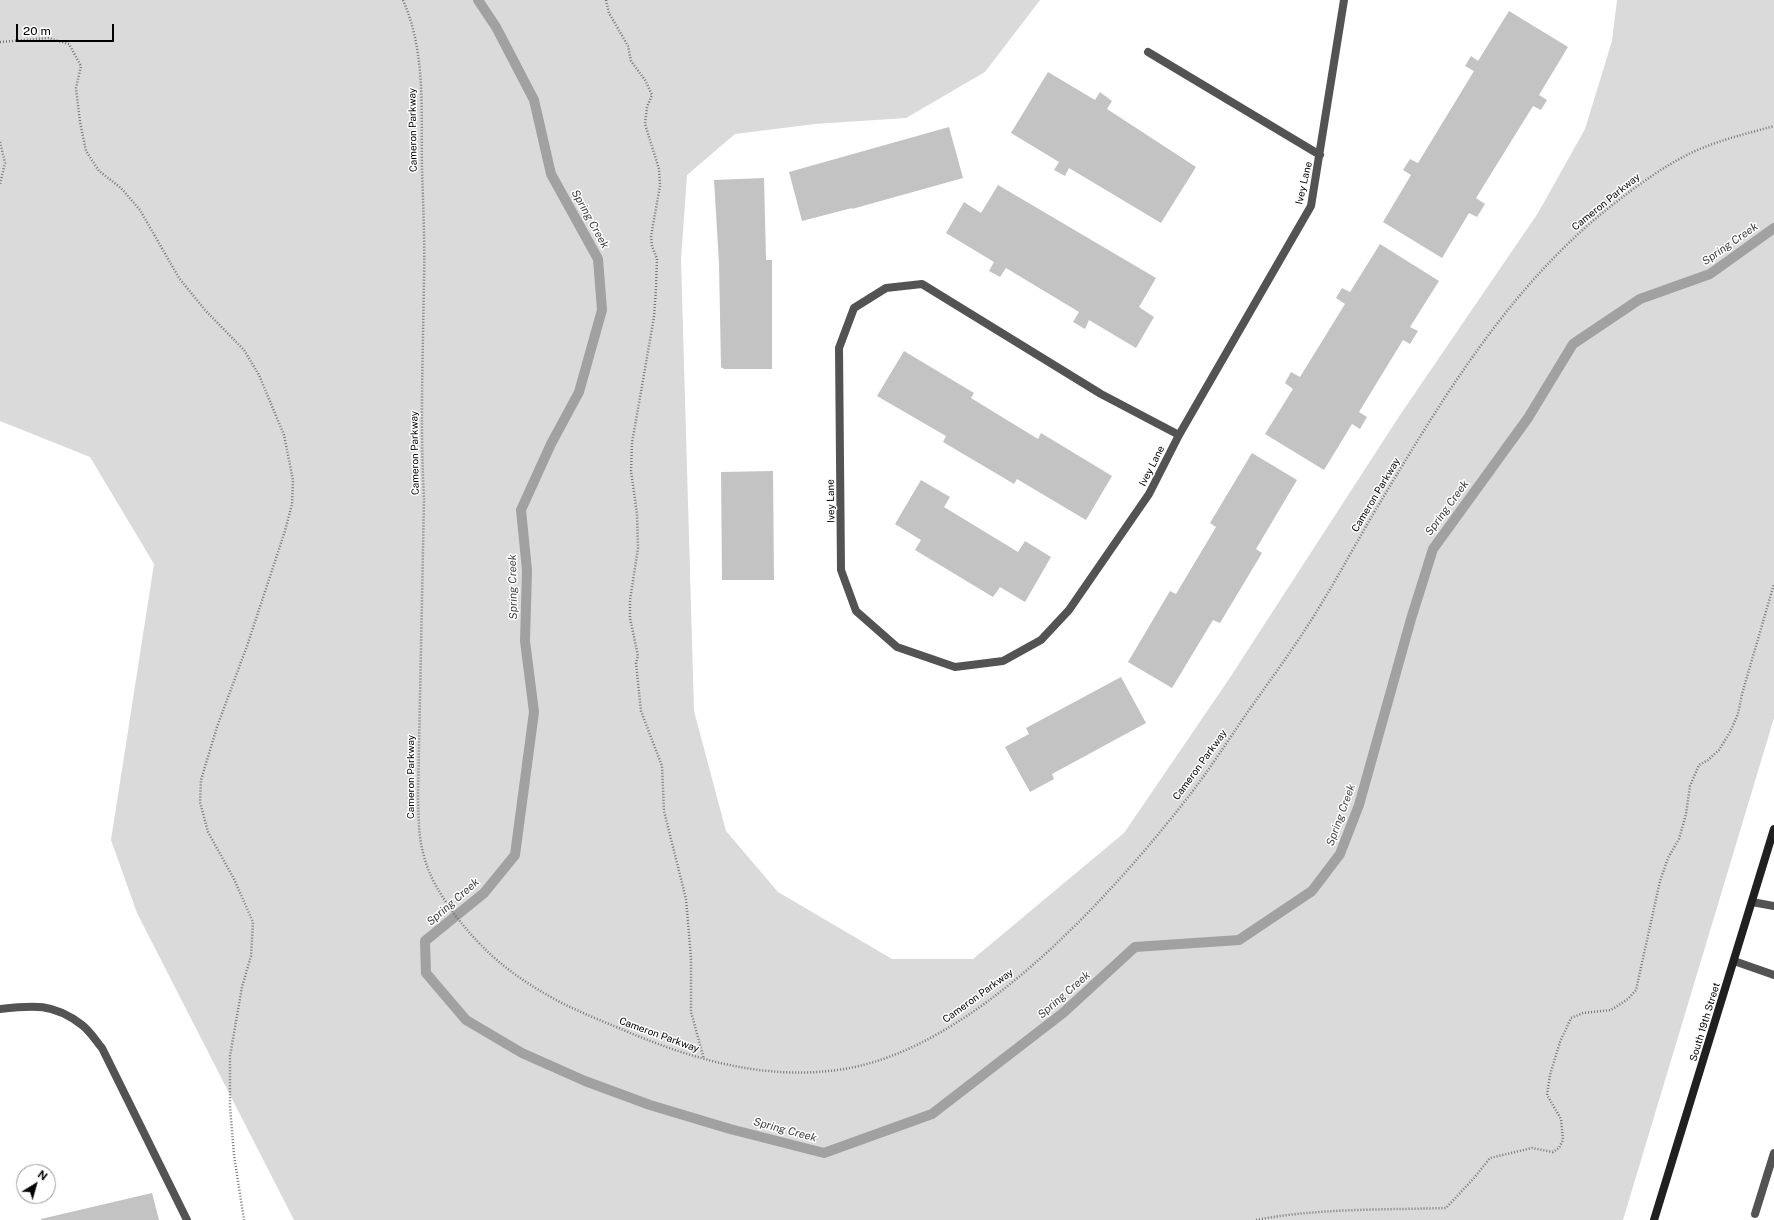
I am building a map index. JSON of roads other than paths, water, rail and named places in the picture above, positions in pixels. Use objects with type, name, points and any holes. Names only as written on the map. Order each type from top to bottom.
[{"type":"street","name":"Ivey Lane","points":[[1180,435],[1101,394],[922,284],[886,288],[854,308],[839,348],[841,570],[856,611],[897,647],[955,667],[1003,661],[1041,640],[1069,610],[1149,494],[1180,435],[1311,206],[1344,0]]},
{"type":"street","points":[[1148,52],[1320,155]]},
{"type":"street","name":"South 19th Street","points":[[1654,1220],[1774,830]]},
{"type":"street","points":[[1752,902],[1774,906]]},
{"type":"street","points":[[1734,961],[1774,975]]},
{"type":"street","points":[[0,1009],[30,1006],[56,1009],[83,1025],[102,1048],[187,1220]]},
{"type":"street","points":[[1755,1214],[1774,1153]]},
{"type":"waterway","name":"Spring Creek","points":[[478,0],[496,27],[534,100],[551,174],[598,259],[602,310],[579,392],[551,444],[521,510],[527,570],[525,641],[534,712],[515,855],[484,893],[425,941],[426,973],[466,1020],[522,1053],[585,1081],[650,1105],[730,1129],[824,1153],[932,1114],[1063,1013],[1135,947],[1239,940],[1312,891],[1340,854],[1359,805],[1411,619],[1433,549],[1528,418],[1573,344],[1640,299],[1710,274],[1774,228]]}]
